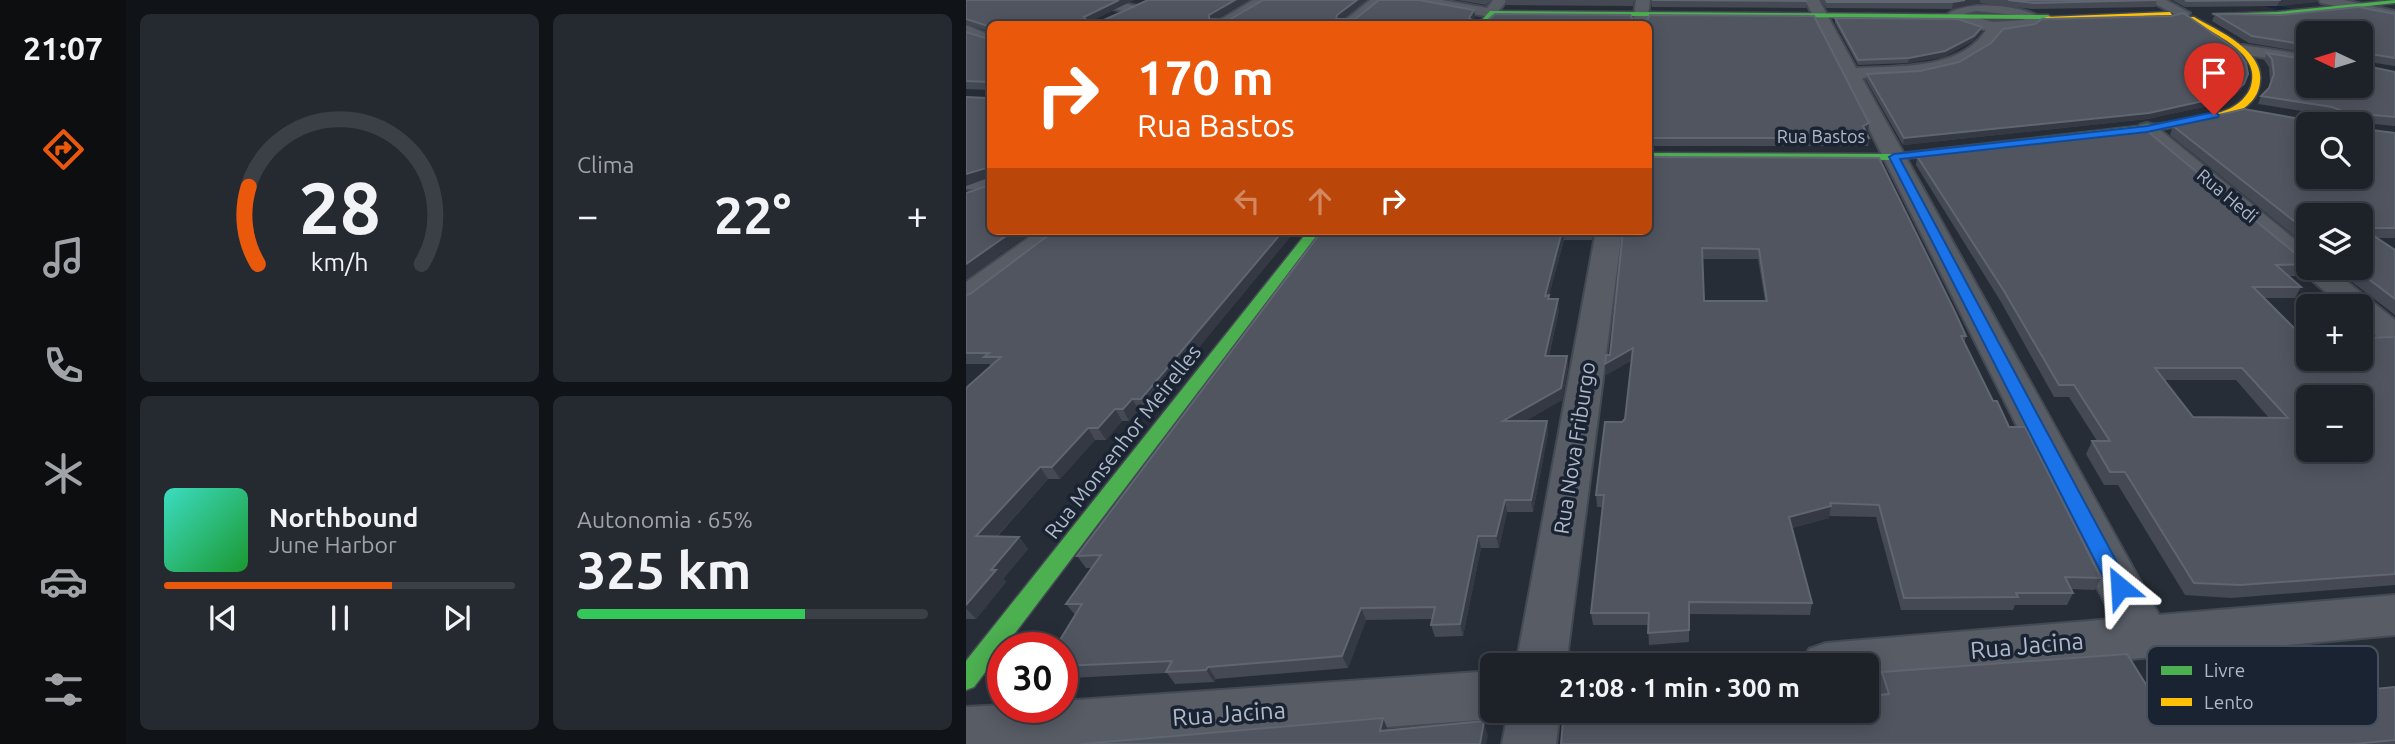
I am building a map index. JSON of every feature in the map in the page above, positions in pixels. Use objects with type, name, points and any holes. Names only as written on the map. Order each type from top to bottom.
[{"type":"street","points":[[1090,0],[1137,6],[1108,19]]},
{"type":"street","points":[[1225,21],[1263,0]]},
{"type":"street","points":[[1351,21],[1378,0]]},
{"type":"street","points":[[1421,0],[1490,13],[1956,8],[2032,16],[2277,14],[2395,1]]},
{"type":"street","points":[[2326,0],[2395,15]]},
{"type":"street","points":[[1956,8],[1955,14],[1961,9],[1976,7],[2009,9],[2032,16],[2035,20],[2028,24],[1996,26],[1971,22],[1956,8]]},
{"type":"street","points":[[1816,8],[2145,635]]},
{"type":"street","points":[[2128,16],[2180,13],[2235,15]]},
{"type":"street","points":[[2180,13],[2242,50],[2256,66],[2258,82],[2252,95],[2236,109]]},
{"type":"street","points":[[1850,73],[1930,67],[1957,61],[1986,44],[1996,26]]},
{"type":"street","points":[[966,29],[987,39]]},
{"type":"street","points":[[966,41],[987,40]]},
{"type":"street","points":[[2242,50],[2296,58]]},
{"type":"street","points":[[2236,109],[2262,113]]},
{"type":"street","name":"Rua Bastos","points":[[1652,156],[1894,157],[2147,129],[2236,109]]},
{"type":"street","name":"Rua Hedi","points":[[2147,129],[2296,254]]},
{"type":"street","points":[[966,182],[987,184]]},
{"type":"street","points":[[966,196],[987,186]]},
{"type":"street","points":[[966,296],[1050,235]]},
{"type":"street","name":"Rua Monsenhor Meirelles","points":[[966,679],[1311,235]]},
{"type":"street","name":"Rua Nova Friburgo","points":[[1543,653],[1608,235]]},
{"type":"street","points":[[2327,280],[2344,294]]},
{"type":"street","points":[[2373,318],[2395,336]]},
{"type":"street","name":"Rua Jacina","points":[[1879,660],[2395,615]]},
{"type":"street","name":"Rua Jacina","points":[[966,733],[1480,696]]},
{"type":"street","points":[[1529,744],[1532,723]]},
{"type":"building","points":[[966,0],[1119,0],[1084,17],[1086,20],[1104,20],[1148,0],[1235,0],[1209,15],[1209,19],[1229,20],[1263,0],[1357,0],[1337,15],[1336,19],[1355,19],[1379,0],[1419,0],[1474,10],[1469,18],[1472,20],[1488,20],[1495,14],[1630,15],[1633,20],[1647,20],[1650,15],[1814,16],[1869,123],[1863,126],[1869,138],[1652,138],[1652,21],[987,21],[987,26],[966,19]]},
{"type":"building","points":[[1652,0],[1806,0],[1806,1]]},
{"type":"building","points":[[1826,0],[1965,0],[1827,2]]},
{"type":"building","points":[[2008,0],[2157,0],[2034,3]]},
{"type":"building","points":[[2185,0],[2281,0],[2187,1]]},
{"type":"building","points":[[2358,7],[2395,14],[2395,58],[2373,54],[2373,21],[2296,21],[2296,43],[2252,36],[2215,14],[2280,15]]},
{"type":"building","points":[[2183,13],[2237,50],[2246,63],[2248,74],[2244,84],[2230,95],[2149,113],[1904,138],[1867,74],[1920,71],[1959,62],[1991,43],[2003,29],[2035,24],[2042,19],[2172,16]]},
{"type":"building","points":[[1835,18],[1958,19],[1982,27],[1974,36],[1945,51],[1909,58],[1858,60]]},
{"type":"building","points":[[966,32],[987,39],[987,82],[966,81]]},
{"type":"building","points":[[2267,53],[2296,58],[2296,98],[2373,98],[2373,67],[2395,72],[2395,117],[2373,115],[2373,112],[2341,112],[2332,107],[2261,96],[2269,88],[2274,74],[2272,59]]},
{"type":"building","points":[[966,97],[987,98],[987,186],[986,168],[966,174]]},
{"type":"building","points":[[2244,109],[2296,118],[2296,189],[2373,189],[2373,130],[2395,133],[2395,228],[2373,228],[2373,203],[2296,203],[2296,223],[2173,126]]},
{"type":"building","points":[[2146,130],[2296,254],[2296,264],[2276,265],[2301,287],[2253,287],[2296,330],[2296,371],[2373,371],[2373,338],[2395,337],[2395,574],[2240,585],[2194,583],[2125,472],[2110,472],[2092,441],[2110,441],[2074,385],[2059,385],[2004,291],[1917,156]],"holes":[[[2155,368],[2242,368],[2288,418],[2193,417]]]},
{"type":"building","points":[[1652,157],[1879,158],[1955,312],[1966,336],[1961,336],[1993,401],[1997,401],[2009,427],[2025,427],[2101,578],[2065,577],[2073,593],[2016,593],[2018,597],[1904,598],[1879,505],[1830,503],[1831,506],[1789,517],[1812,603],[1689,602],[1689,630],[1648,633],[1649,613],[1591,613],[1604,495],[1596,495],[1605,422],[1622,422],[1625,419],[1633,348],[1605,364],[1606,355],[1610,355],[1623,235],[1652,235]],"holes":[[[1702,248],[1759,249],[1767,301],[1704,301]]]},
{"type":"building","points":[[987,186],[987,235],[1007,235],[966,264],[966,193]]},
{"type":"building","points":[[1049,235],[1280,235],[1141,399],[1132,399],[1123,409],[1115,409],[1098,428],[1088,428],[1052,467],[1040,467],[976,536],[1019,537],[991,570],[996,570],[966,605],[966,388],[1001,357],[984,357],[989,353],[966,353],[966,295]]},
{"type":"building","points":[[1319,235],[1561,235],[1545,296],[1549,295],[1548,299],[1558,299],[1545,356],[1567,356],[1561,388],[1503,421],[1547,421],[1531,500],[1505,500],[1496,536],[1478,536],[1460,624],[1431,625],[1435,607],[1361,608],[1342,656],[1166,672],[1172,661],[1078,665],[1078,632],[1065,632],[1082,604],[1066,604],[1101,555],[1077,556]]},
{"type":"building","points":[[2373,235],[2395,250],[2395,299],[2370,280],[2373,280]]},
{"type":"building","points":[[2127,654],[2147,686],[2147,726],[2378,726],[2378,689],[2395,687],[2395,740],[2354,744],[1561,744],[1563,723],[1879,723],[1879,695],[1889,694],[1882,672]]},
{"type":"building","points":[[1383,718],[1380,731],[1484,723],[1480,744],[1081,744]]},
{"type":"waterway","points":[[2251,0],[2291,11]]},
{"type":"traffic: fast","points":[[2216,14],[2277,14],[2395,1]]},
{"type":"traffic: fast","points":[[1483,21],[1490,13],[2048,17]]},
{"type":"traffic: fast","points":[[1652,156],[1894,157],[2164,126]]},
{"type":"traffic: fast","points":[[966,679],[1311,235]]},
{"type":"traffic: slow","points":[[2048,17],[2170,14]]},
{"type":"traffic: slow","points":[[2164,126],[2231,111],[2246,102],[2255,88],[2256,72],[2249,57],[2231,41],[2192,18]]},
{"type":"route","points":[[2120,587],[1894,157],[2147,129],[2214,115]]}]
